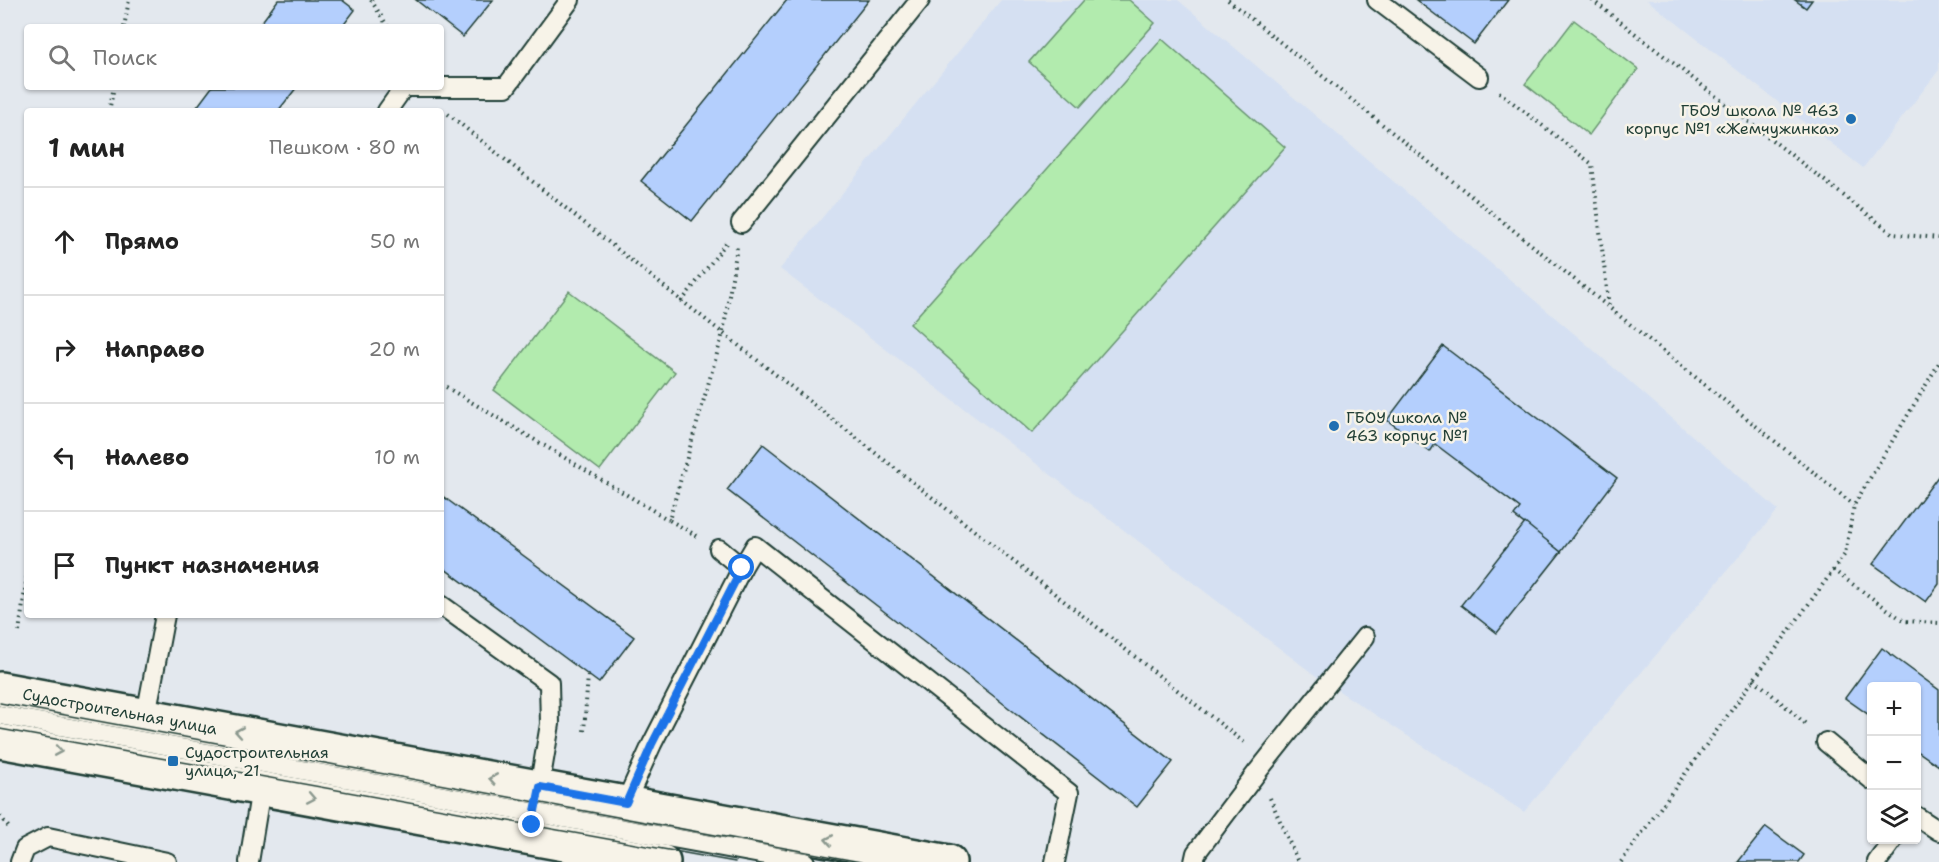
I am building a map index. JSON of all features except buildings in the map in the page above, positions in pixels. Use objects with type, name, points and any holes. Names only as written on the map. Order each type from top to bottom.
[{"type":"street","name":"Судостроительная улица","points":[[0,689],[146,716],[535,813],[617,828],[949,862]]},
{"type":"street","name":"Судостроительная улица","points":[[0,741],[261,788],[535,813],[617,828],[663,862]]},
{"type":"lane","points":[[444,87],[506,87],[570,0]]},
{"type":"lane","points":[[741,223],[920,0]]},
{"type":"lane","points":[[1377,0],[1479,77]]},
{"type":"lane","points":[[389,108],[402,90]]},
{"type":"lane","points":[[805,862],[617,828],[652,744],[755,546],[1068,793],[1055,862]]},
{"type":"lane","points":[[719,549],[742,568]]},
{"type":"lane","points":[[0,715],[535,813],[550,724],[549,683],[444,608]]},
{"type":"lane","points":[[146,716],[164,618]]},
{"type":"lane","points":[[1194,862],[1196,853],[1258,771],[1365,637]]},
{"type":"lane","points":[[1826,742],[1867,776]]},
{"type":"lane","points":[[249,862],[261,788]]},
{"type":"lane","points":[[1921,819],[1939,831]]},
{"type":"lane","points":[[20,862],[25,849],[48,837],[167,862]]},
{"type":"lane","points":[[1877,862],[1890,844]]},
{"type":"path","points":[[125,24],[129,0]]},
{"type":"path","points":[[371,0],[385,24]]},
{"type":"path","points":[[1228,0],[1854,505]]},
{"type":"path","points":[[1592,0],[1893,234],[1939,238]]},
{"type":"path","points":[[1479,77],[1592,164],[1609,307]]},
{"type":"path","points":[[110,108],[113,90]]},
{"type":"path","points":[[427,90],[440,108]]},
{"type":"path","points":[[444,111],[1246,744],[1298,862]]},
{"type":"path","points":[[682,301],[741,223]]},
{"type":"path","points":[[669,520],[723,333],[741,223]]},
{"type":"path","points":[[1621,862],[1845,554],[1854,505],[1939,363]]},
{"type":"path","points":[[444,386],[719,549]]},
{"type":"path","points":[[1833,570],[1904,621],[1939,623]]},
{"type":"path","points":[[19,632],[24,597]]},
{"type":"path","points":[[584,730],[588,675]]},
{"type":"path","points":[[1754,679],[1826,742]]},
{"type":"shaded area","name":"ГБОУ школа № 463 корпус №1","points":[[1001,0],[1178,0],[1584,342],[1778,510],[1524,812],[1316,676],[780,269]]},
{"type":"shaded area","name":"ГБОУ школа № 463 корпус №1 «Жемчужинка»","points":[[1647,0],[1939,0],[1939,70],[1863,168]]},
{"type":"green space","points":[[1084,0],[1129,0],[1155,23],[1080,107],[1029,62]]},
{"type":"green space","points":[[1574,20],[1638,69],[1589,135],[1525,84]]},
{"type":"green space","points":[[1162,39],[1285,147],[1032,433],[910,324]]},
{"type":"green space","points":[[569,291],[675,372],[600,470],[494,390]]},
{"type":"tram line","points":[[0,703],[861,862]]},
{"type":"tram line","points":[[0,729],[735,862]]},
{"type":"place","name":"ГБОУ школа № 463 корпус №1 «Жемчужинка»","points":[[1851,119]]},
{"type":"place","name":"ГБОУ школа № 463 корпус №1","points":[[1334,426]]},
{"type":"place","name":"Судостроительная улица, 21","points":[[173,761]]},
{"type":"route","points":[[532,825],[540,787],[626,803],[652,744],[742,568]]}]
